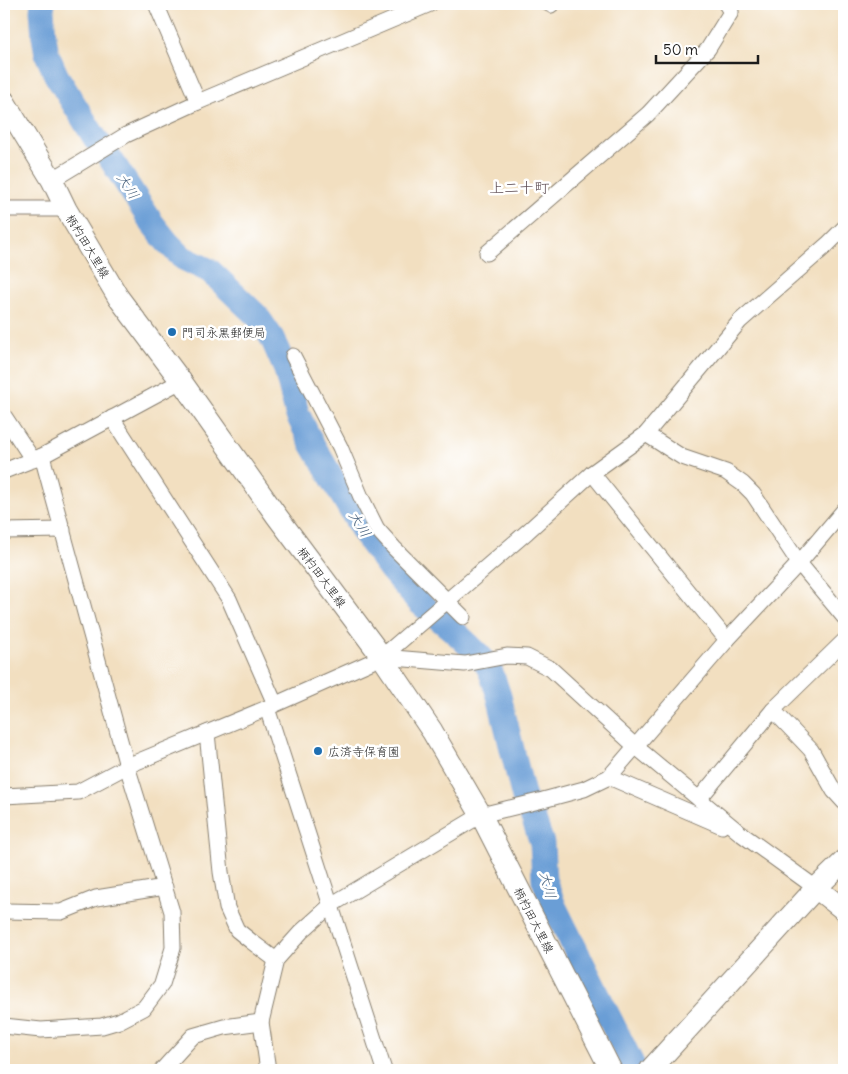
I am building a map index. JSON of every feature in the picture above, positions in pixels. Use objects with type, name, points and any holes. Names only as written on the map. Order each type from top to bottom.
[{"type":"main road","name":"柄杓田大里線","points":[[4,101],[52,180],[66,209],[118,297],[181,381],[276,515],[382,657],[432,731],[481,814],[611,1070]]},
{"type":"main road","points":[[650,1070],[816,888],[844,861]]},
{"type":"main road","points":[[816,888],[844,910]]},
{"type":"street","points":[[156,4],[198,102]]},
{"type":"street","points":[[52,180],[126,135],[198,102],[430,4]]},
{"type":"street","points":[[487,254],[648,114],[708,49],[731,12],[726,4]]},
{"type":"street","points":[[4,209],[66,209]]},
{"type":"street","points":[[4,796],[78,792],[127,766],[382,657],[527,532],[592,473],[646,434],[740,321],[844,228]]},
{"type":"street","points":[[293,356],[340,448],[377,529],[463,617]]},
{"type":"street","points":[[4,471],[37,458],[181,381]]},
{"type":"street","points":[[4,416],[37,458],[63,530],[127,766],[172,912],[173,948],[162,984],[144,1008],[119,1021],[102,1026],[41,1030],[4,1026]]},
{"type":"street","points":[[112,418],[230,599],[271,706],[331,905],[384,1070]]},
{"type":"street","points":[[646,434],[682,457],[726,472],[754,494],[799,563],[842,614],[844,639],[773,710],[699,799]]},
{"type":"street","points":[[592,473],[727,640]]},
{"type":"street","points":[[268,1070],[261,1022],[276,960],[301,932],[331,905],[481,814],[584,789],[609,777],[727,640],[799,563],[844,510]]},
{"type":"street","points":[[4,531],[63,530]]},
{"type":"street","points":[[382,657],[465,664],[507,656],[527,657],[551,669],[635,746],[740,833],[816,888]]},
{"type":"street","points":[[773,710],[810,750],[834,791],[844,802]]},
{"type":"street","points":[[207,733],[221,872],[227,908],[237,930],[276,960]]},
{"type":"street","points":[[609,777],[740,833]]},
{"type":"street","points":[[4,911],[61,912],[96,898],[164,886]]},
{"type":"street","points":[[162,1070],[192,1036],[224,1027],[261,1022]]},
{"type":"waterway","name":"大川","points":[[43,4],[44,37],[47,54],[56,75],[95,138],[152,223],[183,258],[210,271],[257,316],[272,338],[286,370],[297,413],[311,442],[367,538],[391,570],[420,603],[456,633],[487,664],[499,696],[524,798],[542,843],[544,880],[554,906],[635,1070]]},
{"type":"place","name":"門司永黒郵便局","points":[[172,332]]},
{"type":"place","name":"広済寺保育園","points":[[318,751]]},
{"type":"district","name":"上二十町","points":[[519,187]]}]
